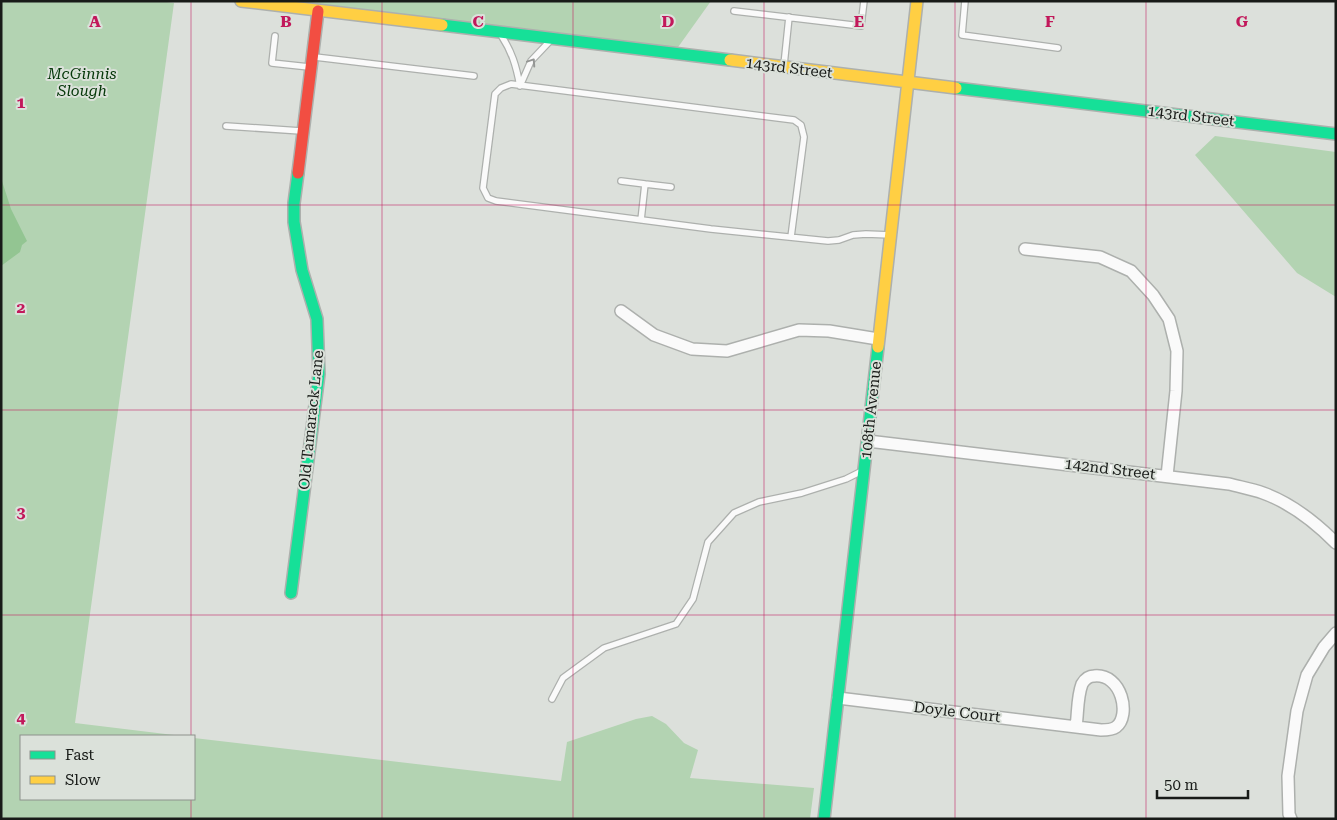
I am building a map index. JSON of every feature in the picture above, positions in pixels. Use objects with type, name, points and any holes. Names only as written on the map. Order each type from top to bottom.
[{"type":"street","name":"143rd Street","points":[[242,1],[1336,134]]},
{"type":"street","name":"108th Avenue","points":[[824,819],[917,1]]},
{"type":"street","name":"Old Tamarack Lane","points":[[291,593],[320,354],[316,319],[302,270],[294,222],[294,203],[318,11]]},
{"type":"street","points":[[1025,249],[1100,257],[1131,271],[1153,295],[1169,319],[1177,351],[1176,391],[1166,476]]},
{"type":"street","points":[[621,311],[654,336],[692,349],[728,351],[798,330],[829,331],[878,339]]},
{"type":"street","name":"142nd Street","points":[[868,441],[1229,484],[1264,493],[1300,512],[1319,526],[1336,543]]},
{"type":"street","points":[[1291,819],[1289,814],[1288,776],[1297,711],[1307,675],[1324,647],[1336,633]]},
{"type":"street","name":"Doyle Court","points":[[838,698],[1076,727],[1101,730],[1112,729],[1118,726],[1123,711],[1121,695],[1114,682],[1106,676],[1089,676],[1083,682],[1076,727]]},
{"type":"lane","points":[[734,10],[861,26],[864,1]]},
{"type":"lane","points":[[965,1],[962,35],[1058,48]]},
{"type":"lane","points":[[784,67],[789,17]]},
{"type":"lane","points":[[500,33],[516,65],[520,86]]},
{"type":"lane","points":[[275,36],[272,63],[312,62],[474,76]]},
{"type":"lane","points":[[520,86],[531,61],[551,39]]},
{"type":"lane","points":[[791,237],[804,137],[801,125],[794,120],[511,84],[501,88],[495,94],[483,188],[488,198],[496,202],[641,220],[791,237],[828,241],[839,240],[852,235],[891,235]]},
{"type":"lane","points":[[226,126],[303,131]]},
{"type":"lane","points":[[621,181],[671,187]]},
{"type":"lane","points":[[641,220],[645,184]]},
{"type":"lane","points":[[552,699],[563,678],[604,648],[676,624],[693,599],[708,542],[734,513],[759,502],[802,493],[846,479],[864,470]]},
{"type":"green space","name":"McGinnis Slough","points":[[1,1],[160,1],[174,3],[75,723],[174,735],[20,735],[20,800],[195,800],[195,738],[561,781],[567,742],[636,719],[652,716],[666,724],[684,743],[698,750],[690,778],[814,788],[810,819],[1,819]]},
{"type":"green space","points":[[288,1],[711,1],[676,50]]},
{"type":"green space","points":[[1215,136],[1336,152],[1336,297],[1297,273],[1195,155]]},
{"type":"shaded area","points":[[1,178],[11,209],[27,241],[22,245],[20,252],[1,266]]},
{"type":"traffic: fast","points":[[442,25],[730,60]]},
{"type":"traffic: fast","points":[[956,88],[1336,134]]},
{"type":"traffic: fast","points":[[291,593],[319,374],[317,319],[302,270],[294,222],[294,203],[298,173]]},
{"type":"traffic: fast","points":[[824,819],[878,347]]},
{"type":"traffic: slow","points":[[241,1],[442,25]]},
{"type":"traffic: slow","points":[[878,347],[917,1]]},
{"type":"traffic: slow","points":[[730,60],[956,88]]},
{"type":"traffic: jam","points":[[298,173],[318,11]]}]
